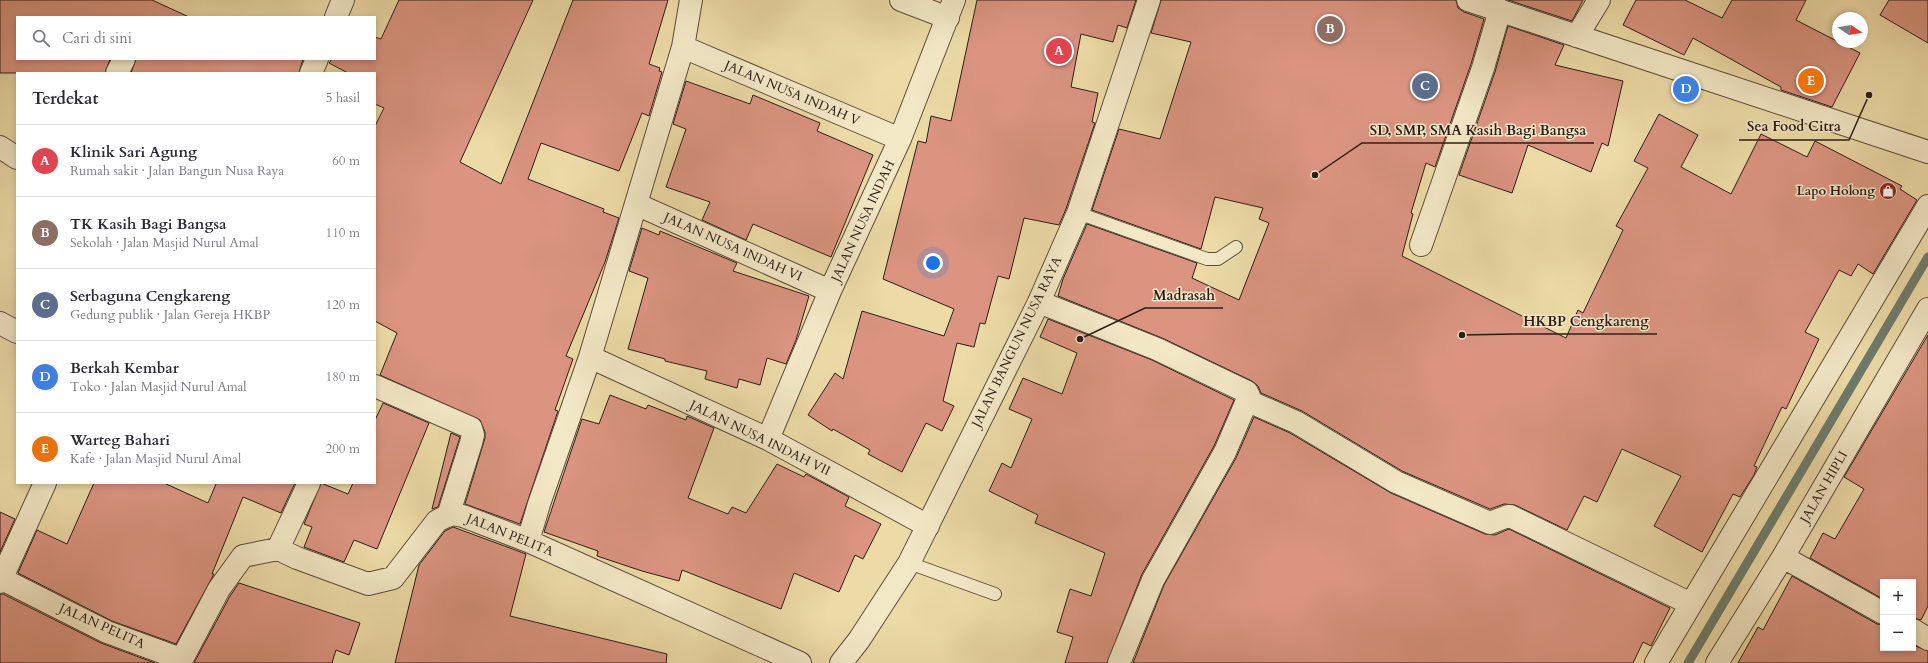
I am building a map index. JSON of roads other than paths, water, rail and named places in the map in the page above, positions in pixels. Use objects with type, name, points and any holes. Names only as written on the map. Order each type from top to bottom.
[{"type":"street","points":[[336,16],[343,0]]},
{"type":"street","points":[[528,541],[539,504],[590,356],[636,204],[683,47],[691,0]]},
{"type":"street","points":[[901,0],[951,9]]},
{"type":"street","name":"JALAN BANGUN NUSA RAYA","points":[[841,663],[859,640],[909,563],[1039,302],[1078,213],[1149,0]]},
{"type":"street","points":[[1468,0],[1928,152]]},
{"type":"street","points":[[1577,36],[1599,0]]},
{"type":"street","name":"JALAN NUSA INDAH","points":[[768,440],[830,290],[900,139],[951,9]]},
{"type":"street","points":[[1421,245],[1483,68],[1500,10]]},
{"type":"street","name":"JALAN NUSA INDAH V","points":[[683,47],[900,139]]},
{"type":"street","points":[[118,72],[124,60]]},
{"type":"street","points":[[311,72],[317,60]]},
{"type":"street","points":[[0,147],[16,157]]},
{"type":"street","name":"JALAN NUSA INDAH VI","points":[[636,204],[830,290]]},
{"type":"street","points":[[1656,663],[1928,206]]},
{"type":"street","points":[[1039,302],[1157,350],[1247,392],[1249,396],[1225,452],[1153,580],[1119,663]]},
{"type":"street","name":"JALAN HIPLI","points":[[1717,663],[1783,557],[1928,309]]},
{"type":"street","points":[[0,323],[16,331]]},
{"type":"street","name":"JALAN NUSA INDAH VII","points":[[590,356],[768,440],[928,526]]},
{"type":"street","points":[[376,386],[472,428],[473,435],[448,516]]},
{"type":"street","points":[[1248,401],[1296,422],[1396,482],[1490,523],[1510,516],[1691,604]]},
{"type":"street","points":[[1,579],[45,484]]},
{"type":"street","points":[[278,549],[308,484]]},
{"type":"street","name":"JALAN PELITA","points":[[1,579],[107,632],[181,661],[219,589],[239,559],[248,554],[278,549],[297,558],[368,584],[393,578],[437,521],[451,514],[463,516],[528,541],[800,663]]},
{"type":"street","points":[[1783,557],[1880,611]]},
{"type":"street","points":[[1916,632],[1928,639]]},
{"type":"lane","points":[[1078,213],[1207,259],[1218,259],[1236,247]]},
{"type":"lane","points":[[909,563],[995,594]]},
{"type":"waterway","points":[[1688,663],[1928,257]]},
{"type":"place","name":"TK Kasih Bagi Bangsa","points":[[1330,29]]},
{"type":"place","name":"Klinik Sari Agung","points":[[1059,51]]},
{"type":"place","name":"Warteg Bahari","points":[[1811,81]]},
{"type":"place","name":"Serbaguna Cengkareng","points":[[1425,86]]},
{"type":"place","name":"Berkah Kembar","points":[[1686,89]]},
{"type":"place","name":"Sea Food Citra","points":[[1869,95]]},
{"type":"place","name":"SD, SMP, SMA Kasih Bagi Bangsa","points":[[1315,175]]},
{"type":"place","name":"Lapo Holong","points":[[1888,191]]},
{"type":"place","name":"HKBP Cengkareng","points":[[1462,335]]},
{"type":"place","name":"Madrasah","points":[[1080,339]]}]
